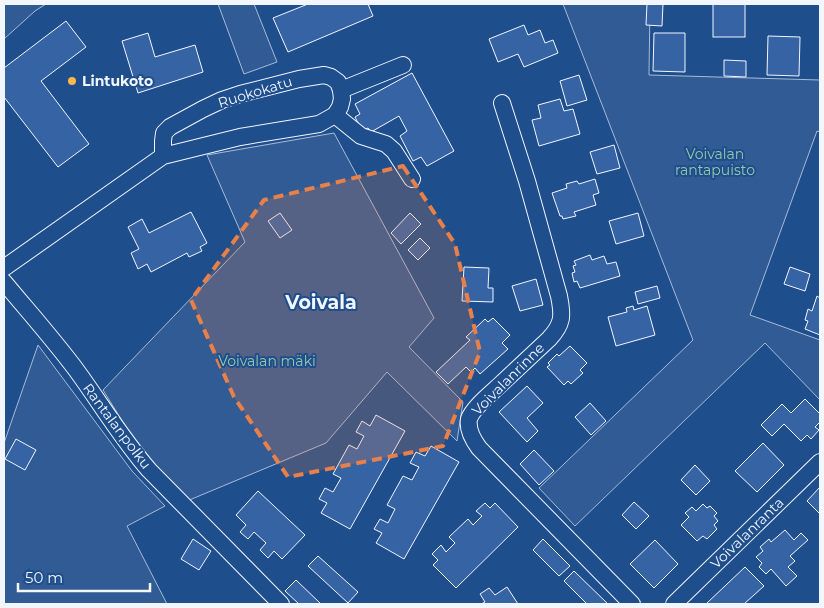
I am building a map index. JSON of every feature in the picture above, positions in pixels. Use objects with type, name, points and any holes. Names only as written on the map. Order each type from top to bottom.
[{"type":"street","points":[[4,268],[163,156],[240,137],[320,124],[335,115],[340,107],[342,99],[341,90],[403,65]]},
{"type":"street","name":"Ruokokatu","points":[[163,156],[164,133],[170,127],[222,100],[299,79],[324,75],[338,82],[341,90]]},
{"type":"street","name":"Voivalanrinne","points":[[502,103],[528,181],[562,308],[562,320],[557,330],[472,413],[469,420],[469,428],[479,448],[632,604]]},
{"type":"street","points":[[335,115],[361,136],[386,144],[394,151],[412,179]]},
{"type":"street","name":"Rantalanpolku","points":[[4,282],[78,372],[143,463],[281,604]]},
{"type":"street","name":"Voivalanranta","points":[[674,604],[820,462]]},
{"type":"highlighted area","points":[[403,166],[455,244],[480,352],[443,446],[288,477],[234,397],[191,300],[264,200]]},
{"type":"shaded area","points":[[4,4],[46,4],[35,11],[4,39]]},
{"type":"shaded area","points":[[218,4],[254,4],[277,62],[244,74]]},
{"type":"shaded area","name":"Voivalan rantapuisto","points":[[563,4],[650,4],[649,75],[820,80],[820,132],[817,131],[750,315],[820,340],[820,400],[765,343],[575,526],[539,488],[693,340]]},
{"type":"shaded area","name":"Voivalan mäki","points":[[334,133],[434,318],[409,347],[463,402],[457,441],[387,372],[326,443],[187,501],[153,463],[126,427],[103,390],[245,242],[207,155]]},
{"type":"shaded area","points":[[38,345],[132,471],[165,506],[127,526],[167,604],[4,604],[4,443]]},
{"type":"building","points":[[308,4],[368,4],[373,16],[288,52],[273,18]]},
{"type":"building","points":[[647,4],[663,4],[662,26],[646,25]]},
{"type":"building","points":[[713,4],[745,4],[745,37],[713,37]]},
{"type":"building","points":[[66,21],[86,47],[41,81],[89,144],[58,167],[4,97],[4,68]]},
{"type":"building","points":[[524,25],[528,35],[540,30],[545,43],[553,40],[558,53],[524,67],[518,54],[498,62],[489,39]]},
{"type":"building","points":[[148,33],[155,57],[195,45],[203,72],[138,93],[122,41]]},
{"type":"building","points":[[654,33],[685,33],[685,72],[653,71]]},
{"type":"building","points":[[768,36],[800,37],[799,76],[767,75]]},
{"type":"building","points":[[724,60],[746,61],[746,77],[724,76]]},
{"type":"building","points":[[412,73],[454,151],[427,166],[421,157],[413,161],[400,136],[407,131],[399,116],[371,132],[368,128],[362,131],[355,117],[360,114],[355,104]]},
{"type":"building","points":[[579,75],[587,100],[567,106],[560,81]]},
{"type":"building","points":[[560,99],[564,111],[573,109],[580,134],[539,146],[532,120],[541,118],[538,105]]},
{"type":"building","points":[[614,145],[620,168],[597,174],[590,152]]},
{"type":"building","points":[[595,179],[599,193],[593,195],[596,205],[574,212],[576,216],[563,219],[560,216],[552,193],[567,188],[566,184],[577,181],[579,184]]},
{"type":"building","points":[[191,212],[207,243],[200,247],[202,251],[189,257],[187,253],[151,272],[147,264],[138,269],[131,253],[139,249],[128,227],[142,219],[149,233]]},
{"type":"building","points":[[280,213],[292,230],[280,238],[268,221]]},
{"type":"building","points":[[410,213],[421,224],[401,244],[391,233]]},
{"type":"building","points":[[638,213],[644,236],[616,244],[609,221]]},
{"type":"building","points":[[420,238],[430,248],[418,260],[408,250]]},
{"type":"building","points":[[590,255],[592,260],[604,256],[607,264],[616,262],[620,276],[580,288],[577,281],[574,282],[572,273],[575,272],[573,266],[576,265],[574,261]]},
{"type":"building","points":[[464,267],[489,268],[488,288],[493,288],[493,302],[462,301]]},
{"type":"building","points":[[790,267],[810,274],[805,291],[784,284]]},
{"type":"building","points":[[536,279],[543,305],[520,311],[512,286]]},
{"type":"building","points":[[657,286],[660,298],[638,304],[635,292]]},
{"type":"building","points":[[817,296],[820,298],[820,335],[805,329],[808,321],[805,320],[808,309],[812,311]]},
{"type":"building","points":[[633,306],[634,310],[647,306],[655,335],[616,346],[608,317],[627,312],[626,308]]},
{"type":"building","points":[[493,318],[510,335],[502,343],[508,349],[480,374],[475,368],[471,372],[466,367],[448,384],[436,372],[470,340],[466,337],[485,319],[488,322]]},
{"type":"building","points":[[570,346],[587,363],[580,370],[583,373],[571,384],[568,381],[564,385],[547,367],[550,365],[548,363],[557,354],[559,356]]},
{"type":"building","points":[[527,386],[543,403],[527,418],[538,431],[527,442],[499,412]]},
{"type":"building","points":[[805,399],[820,414],[820,422],[815,427],[819,430],[811,439],[807,435],[801,441],[784,424],[772,436],[761,425],[782,404],[791,413]]},
{"type":"building","points":[[590,403],[606,421],[591,435],[575,417]]},
{"type":"building","points":[[376,415],[405,431],[350,529],[321,513],[327,503],[319,499],[325,488],[333,492],[341,478],[333,474],[349,445],[357,449],[364,436],[356,432],[362,421],[370,426]]},
{"type":"building","points":[[16,439],[36,450],[25,470],[5,459]]},
{"type":"building","points":[[763,443],[784,465],[757,492],[735,471]]},
{"type":"building","points":[[431,446],[459,462],[404,559],[376,543],[382,533],[374,529],[380,519],[388,523],[395,509],[387,505],[403,476],[412,480],[419,467],[410,463],[416,452],[425,456]]},
{"type":"building","points":[[534,450],[554,471],[539,485],[520,464]]},
{"type":"building","points":[[695,465],[710,481],[696,495],[681,480]]},
{"type":"building","points":[[820,487],[820,514],[807,501]]},
{"type":"building","points":[[258,491],[305,535],[282,559],[274,551],[268,558],[260,550],[266,543],[254,532],[248,539],[240,532],[246,525],[236,515]]},
{"type":"building","points":[[634,502],[649,516],[636,529],[622,515]]},
{"type":"building","points":[[485,503],[490,508],[495,503],[518,527],[456,588],[433,565],[438,560],[432,554],[441,545],[446,552],[455,543],[449,537],[468,519],[473,525],[482,516],[476,511]]},
{"type":"building","points":[[703,504],[707,508],[710,506],[717,513],[714,516],[718,521],[714,525],[717,529],[707,539],[703,536],[697,541],[681,525],[689,517],[685,513],[692,507],[696,511]]},
{"type":"building","points":[[785,530],[794,540],[801,533],[808,540],[790,556],[795,561],[788,567],[797,576],[786,586],[771,569],[766,574],[759,567],[762,563],[756,557],[763,551],[760,547],[769,539],[771,542]]},
{"type":"building","points":[[193,539],[211,551],[199,570],[181,559]]},
{"type":"building","points":[[543,539],[570,566],[559,576],[533,550]]},
{"type":"building","points":[[655,540],[678,564],[654,588],[630,564]]},
{"type":"building","points":[[318,556],[358,592],[348,603],[308,566]]},
{"type":"building","points":[[745,567],[764,586],[744,604],[707,603]]},
{"type":"building","points":[[574,571],[608,604],[587,604],[564,581]]},
{"type":"building","points":[[296,580],[321,604],[299,604],[285,591]]},
{"type":"building","points":[[507,587],[518,604],[481,604],[485,602],[480,594],[489,588],[495,595]]},
{"type":"place","name":"Lintukoto","points":[[72,81]]},
{"type":"district","name":"Voivala","points":[[321,302]]}]
